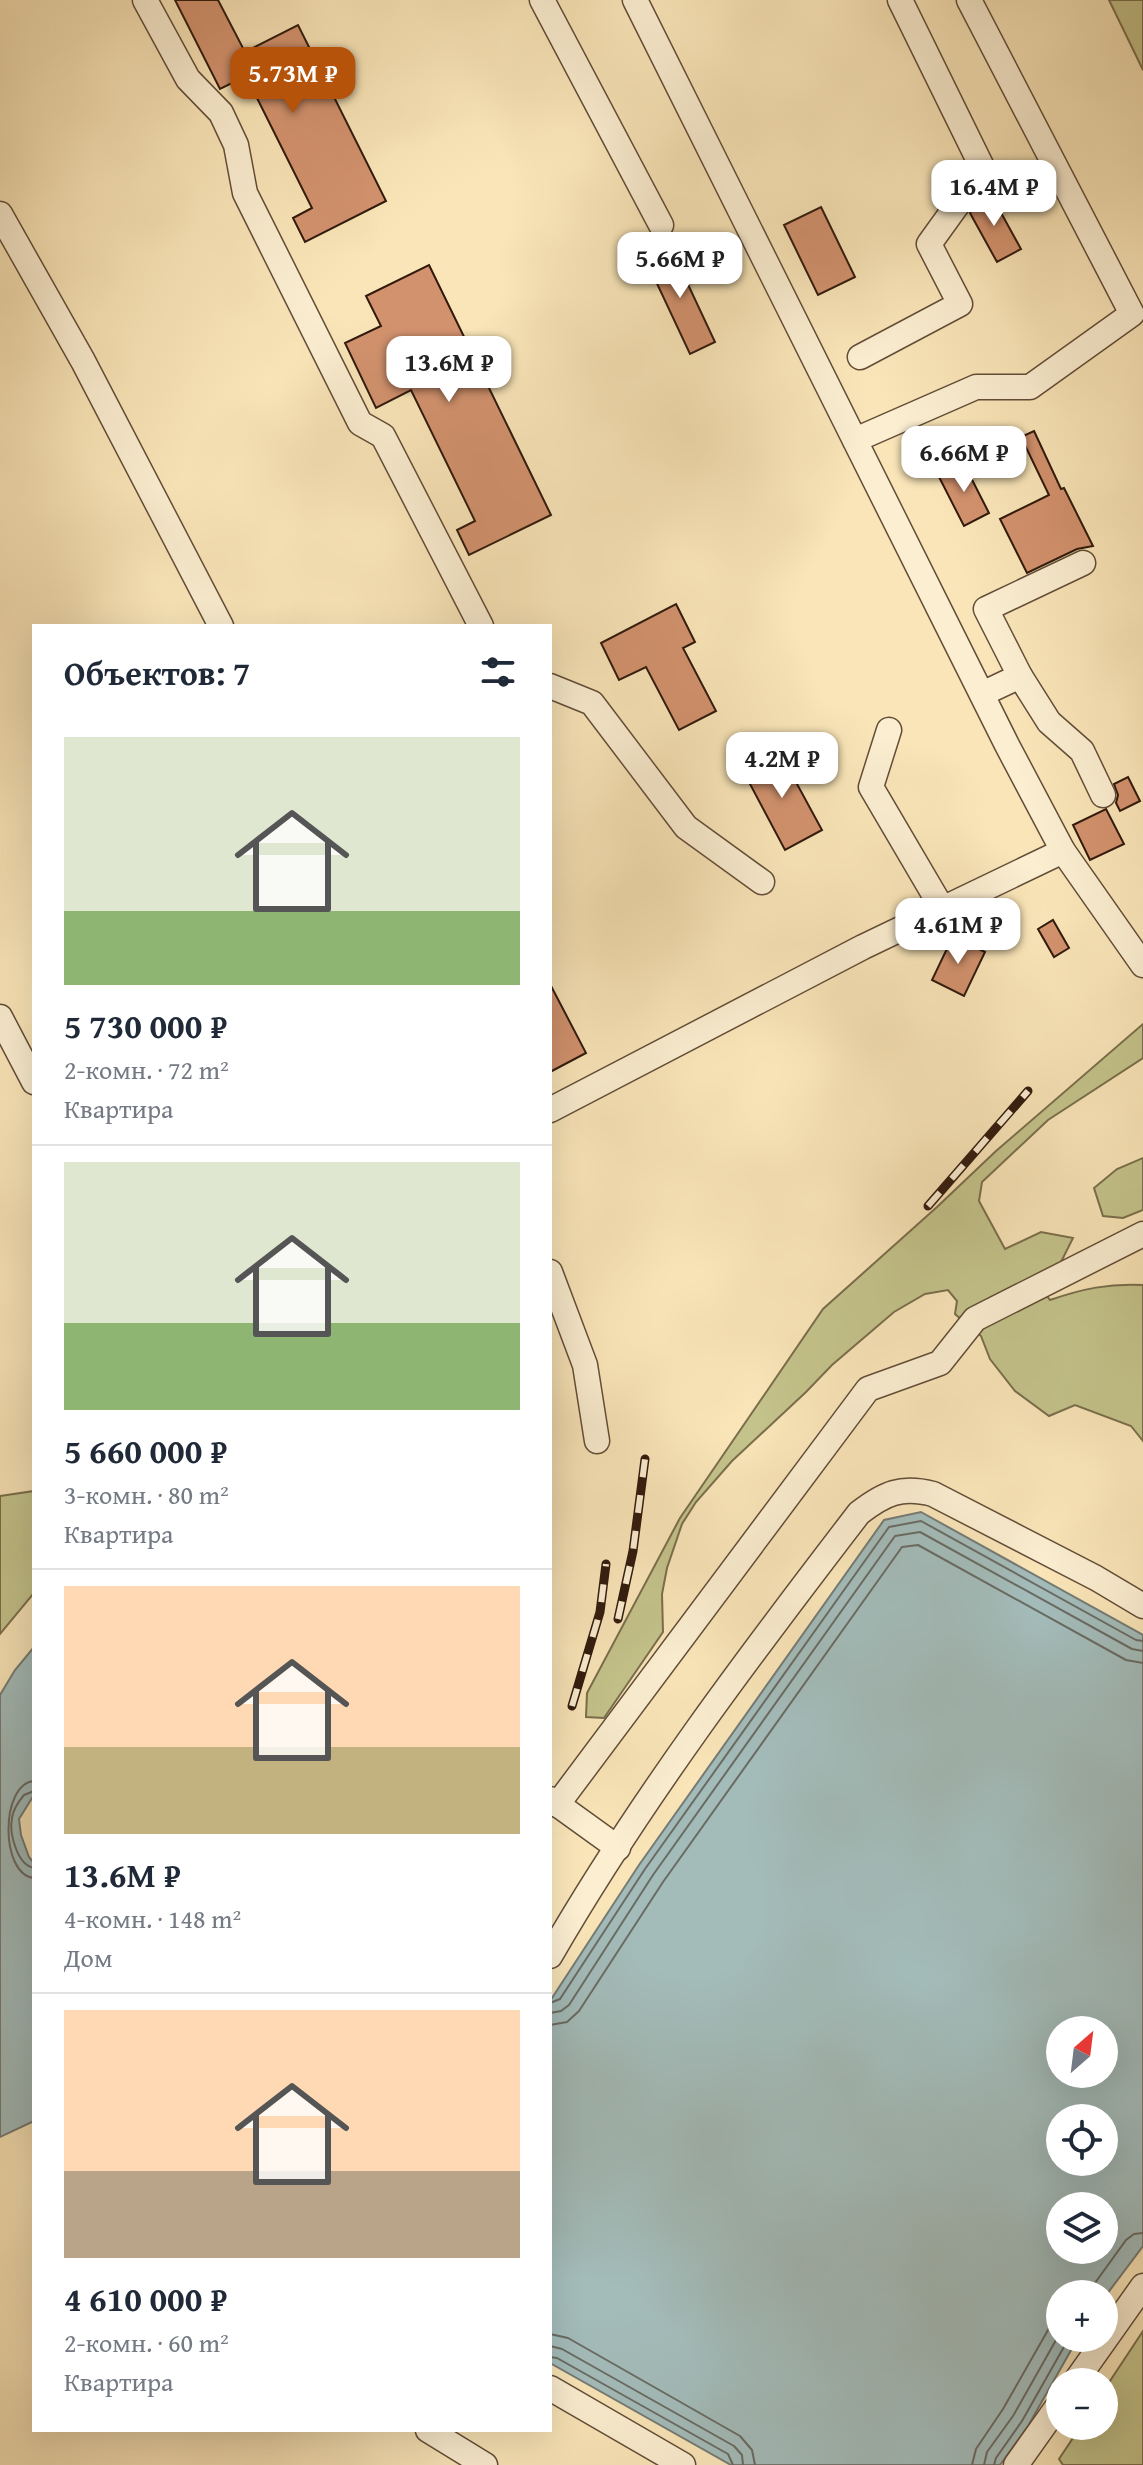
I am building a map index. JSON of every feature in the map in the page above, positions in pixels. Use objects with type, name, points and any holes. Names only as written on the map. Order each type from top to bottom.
[{"type":"lane","points":[[145,0],[188,79],[221,113],[236,145],[245,193],[360,423],[383,436],[480,624]]},
{"type":"lane","points":[[542,0],[661,225]]},
{"type":"lane","points":[[635,0],[1063,851],[1143,965]]},
{"type":"lane","points":[[860,357],[960,304],[929,244],[983,169],[900,0]]},
{"type":"lane","points":[[855,440],[976,387],[1030,387],[1132,314],[969,0]]},
{"type":"lane","points":[[0,214],[83,361],[220,624]]},
{"type":"lane","points":[[1083,563],[986,609],[1020,676],[1049,722],[1082,751],[1103,795]]},
{"type":"lane","points":[[982,694],[1020,676]]},
{"type":"lane","points":[[552,687],[592,703],[686,827],[762,882]]},
{"type":"lane","points":[[889,730],[871,787],[942,908]]},
{"type":"lane","points":[[552,1109],[942,908],[1063,851]]},
{"type":"lane","points":[[0,1017],[32,1078]]},
{"type":"lane","points":[[618,1848],[554,1802],[868,1389],[940,1363],[975,1319],[1143,1234]]},
{"type":"lane","points":[[552,1277],[585,1365],[597,1441]]},
{"type":"lane","points":[[552,1953],[618,1848],[775,1623],[859,1513],[884,1496],[914,1489],[933,1494],[1096,1578],[1143,1606]]},
{"type":"lane","points":[[1085,2368],[1143,2286]]},
{"type":"lane","points":[[552,2389],[683,2465]]},
{"type":"lane","points":[[1016,2465],[1046,2423]]},
{"type":"lane","points":[[431,2432],[485,2465]]},
{"type":"shaded area","points":[[1109,0],[1143,0],[1143,70]]},
{"type":"shaded area","points":[[1143,1024],[1143,1058],[1048,1120],[982,1182],[979,1201],[1005,1249],[1041,1232],[1073,1238],[1058,1268],[1042,1289],[1050,1300],[1096,1288],[1143,1285],[1143,1441],[1131,1426],[1075,1405],[1049,1416],[1015,1391],[990,1359],[981,1336],[955,1314],[957,1301],[948,1290],[925,1294],[894,1312],[832,1365],[732,1461],[696,1502],[682,1524],[667,1568],[662,1594],[663,1632],[604,1718],[586,1717],[587,1693],[680,1518],[823,1309],[996,1151]]},
{"type":"shaded area","points":[[1143,1158],[1143,1210],[1123,1218],[1103,1216],[1094,1188],[1117,1169]]},
{"type":"shaded area","points":[[32,1491],[32,1595],[0,1634],[0,1496]]},
{"type":"shaded area","points":[[1143,2331],[1143,2465],[1063,2465],[1059,2459],[1072,2440],[1118,2440],[1118,2369]]},
{"type":"water","points":[[921,1512],[1143,1635],[1143,2246],[1118,2280],[1046,2280],[1046,2352],[1070,2352],[1061,2368],[1046,2368],[1046,2394],[1000,2465],[731,2465],[552,2364],[552,1998],[639,1865],[884,1520]]},
{"type":"water","points":[[32,1649],[32,1798],[19,1819],[21,1835],[32,1861],[32,2122],[0,2137],[0,1695]]},
{"type":"building","points":[[175,0],[218,0],[245,52],[298,25],[386,201],[305,242],[293,218],[312,208],[246,76],[220,89]]},
{"type":"building","points":[[989,191],[1021,249],[997,262],[970,213]]},
{"type":"building","points":[[821,207],[855,277],[818,295],[784,225]]},
{"type":"building","points":[[670,246],[715,342],[690,354],[645,258]]},
{"type":"building","points":[[429,265],[551,515],[469,555],[457,530],[475,521],[411,390],[376,408],[345,343],[381,326],[366,296]]},
{"type":"building","points":[[1034,431],[1061,489],[1064,488],[1093,546],[1077,549],[1027,573],[1000,519],[1049,495],[1021,437]]},
{"type":"building","points":[[963,462],[989,513],[964,526],[938,475]]},
{"type":"building","points":[[676,604],[695,642],[683,648],[716,711],[679,730],[646,667],[619,680],[601,643]]},
{"type":"building","points":[[778,749],[822,830],[785,850],[742,769]]},
{"type":"building","points":[[1128,777],[1140,801],[1120,811],[1114,784]]},
{"type":"building","points":[[1106,809],[1124,844],[1090,860],[1073,825]]},
{"type":"building","points":[[1053,920],[1069,948],[1054,957],[1038,929]]},
{"type":"building","points":[[953,936],[985,952],[964,996],[932,980]]},
{"type":"building","points":[[552,988],[586,1053],[552,1071]]},
{"type":"railway","points":[[928,1206],[1028,1091]]},
{"type":"railway","points":[[618,1619],[633,1551],[645,1459]]},
{"type":"railway","points":[[572,1706],[600,1612],[606,1564]]}]
